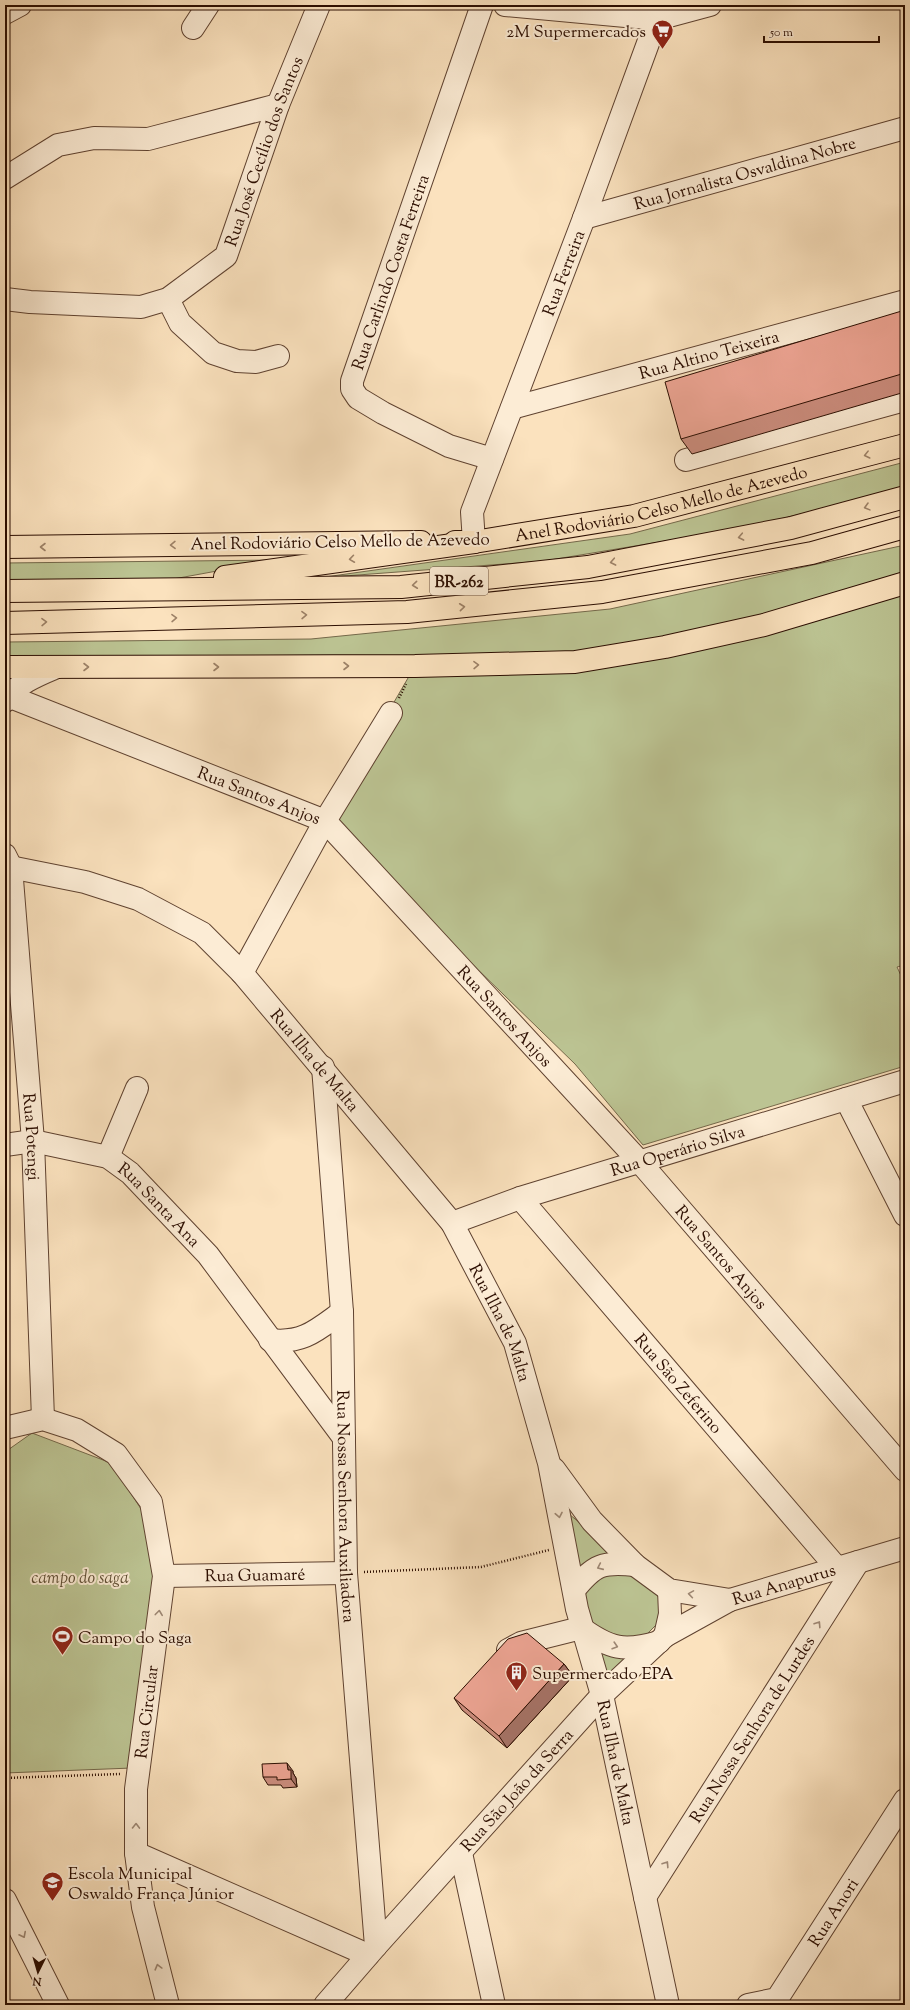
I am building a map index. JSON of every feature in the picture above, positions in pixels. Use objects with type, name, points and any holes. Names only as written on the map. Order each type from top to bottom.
[{"type":"main road","name":"Anel Rodoviário Celso Mello de Azevedo","points":[[5,547],[474,542],[634,516],[905,445]]},
{"type":"main road","name":"BR-262","points":[[5,592],[140,589],[401,587],[588,567],[791,528],[905,497]]},
{"type":"main road","name":"BR-262","points":[[5,623],[407,612],[602,592],[812,553],[905,527]]},
{"type":"main road","points":[[140,589],[474,542]]},
{"type":"main road","points":[[5,667],[415,666],[575,662],[665,647],[764,625],[905,583]]},
{"type":"street","points":[[5,13],[20,5]]},
{"type":"street","points":[[193,28],[208,5]]},
{"type":"street","name":"Rua José Cecílio dos Santos","points":[[5,299],[30,302],[141,307],[168,299],[226,256],[278,105],[319,5]]},
{"type":"street","name":"Rua Carlindo Costa Ferreira","points":[[482,5],[352,381],[352,389],[358,398],[383,413],[449,446],[492,459]]},
{"type":"street","points":[[505,5],[660,12],[710,5]]},
{"type":"street","name":"Rua Ferreira","points":[[474,542],[472,512],[584,218],[660,12]]},
{"type":"street","points":[[5,178],[58,145],[94,138],[148,140],[278,105]]},
{"type":"street","name":"Rua Jornalista Osvaldina Nobre","points":[[584,218],[905,128]]},
{"type":"street","points":[[168,299],[180,323],[213,353],[237,361],[256,362],[278,356]]},
{"type":"street","name":"Rua Altino Teixeira","points":[[512,408],[905,301]]},
{"type":"street","points":[[686,460],[905,400]]},
{"type":"street","name":"Rua Santos Anjos","points":[[7,699],[33,678],[57,667]]},
{"type":"street","name":"Rua Santos Anjos","points":[[7,699],[326,821],[638,1161],[905,1470]]},
{"type":"street","points":[[242,973],[326,821],[391,713]]},
{"type":"street","name":"Rua Ilha de Malta","points":[[7,863],[85,882],[138,899],[202,933],[242,973],[323,1067],[452,1223],[515,1342],[549,1463],[581,1628],[602,1695],[668,2005]]},
{"type":"street","name":"Rua Potengi","points":[[7,863],[12,980],[33,1141],[43,1419]]},
{"type":"street","name":"Rua Nossa Senhora Auxiliadora","points":[[323,1067],[342,1312],[346,1573],[372,1950]]},
{"type":"street","name":"Rua Operário Silva","points":[[452,1223],[520,1198],[638,1161],[905,1081]]},
{"type":"street","points":[[108,1157],[137,1088]]},
{"type":"street","points":[[846,1099],[905,1215]]},
{"type":"street","name":"Rua Santa Ana","points":[[5,1145],[33,1141],[108,1157],[130,1173],[208,1255],[344,1438]]},
{"type":"street","name":"Rua São Zeferino","points":[[520,1198],[837,1568]]},
{"type":"street","points":[[270,1340],[283,1342],[297,1340],[313,1333],[342,1312]]},
{"type":"street","points":[[5,1428],[43,1419]]},
{"type":"street","name":"Rua Circular","points":[[43,1419],[77,1430],[116,1454],[151,1502],[164,1576],[138,1774],[136,1852],[143,1907],[168,2005]]},
{"type":"street","name":"Rua Anapurus","points":[[549,1463],[592,1521],[635,1565],[669,1590],[730,1600],[905,1548]]},
{"type":"street","name":"Rua Nossa Senhora de Lurdes","points":[[645,1897],[858,1562]]},
{"type":"street","points":[[574,1590],[588,1573],[610,1563],[635,1565]]},
{"type":"street","name":"Rua Guamaré","points":[[164,1576],[346,1573]]},
{"type":"street","points":[[494,1662],[505,1652],[521,1643],[581,1628],[596,1640],[619,1649],[643,1647],[662,1639],[670,1614],[669,1590]]},
{"type":"street","name":"Rua São João da Serra","points":[[325,2005],[372,1950],[602,1695],[662,1639],[730,1600]]},
{"type":"street","name":"Rua Anori","points":[[748,2005],[782,2002],[905,1800]]},
{"type":"street","points":[[136,1852],[372,1950]]},
{"type":"street","points":[[461,1853],[494,2005]]},
{"type":"street","points":[[5,1900],[58,2005]]},
{"type":"path","points":[[391,713],[415,666]]},
{"type":"path","points":[[346,1573],[481,1567],[565,1546]]},
{"type":"path","points":[[5,1778],[138,1774]]},
{"type":"green space","points":[[905,462],[905,488],[744,528],[544,561],[318,578],[630,534]]},
{"type":"green space","points":[[905,545],[905,572],[783,611],[905,583],[905,965],[897,967],[905,984],[905,1066],[643,1145],[575,1064],[325,821],[415,666],[5,660],[5,642],[311,639],[610,609]]},
{"type":"green space","points":[[277,560],[157,582],[5,585],[5,563]]},
{"type":"green space","name":"campo do saga","points":[[32,1433],[111,1463],[143,1512],[156,1576],[132,1768],[5,1773],[5,1452]]},
{"type":"green space","points":[[569,1514],[620,1556],[577,1578]]},
{"type":"green space","points":[[606,1569],[646,1578],[661,1598],[664,1617],[646,1635],[628,1643],[591,1623],[579,1590]]},
{"type":"green space","points":[[598,1646],[637,1652],[604,1692]]},
{"type":"building","points":[[905,310],[905,373],[681,439],[665,382]]},
{"type":"building","name":"Supermercado EPA","points":[[527,1633],[564,1664],[499,1736],[454,1698],[508,1639]]},
{"type":"building","points":[[287,1763],[288,1770],[291,1770],[291,1779],[277,1780],[277,1777],[263,1777],[262,1764]]},
{"type":"place","name":"2M Supermercados","points":[[662,50]]},
{"type":"place","name":"Campo do Saga","points":[[63,1656]]},
{"type":"place","name":"Supermercado EPA","points":[[517,1692]]},
{"type":"place","name":"Escola Municipal Oswaldo França Júnior","points":[[53,1902]]}]
